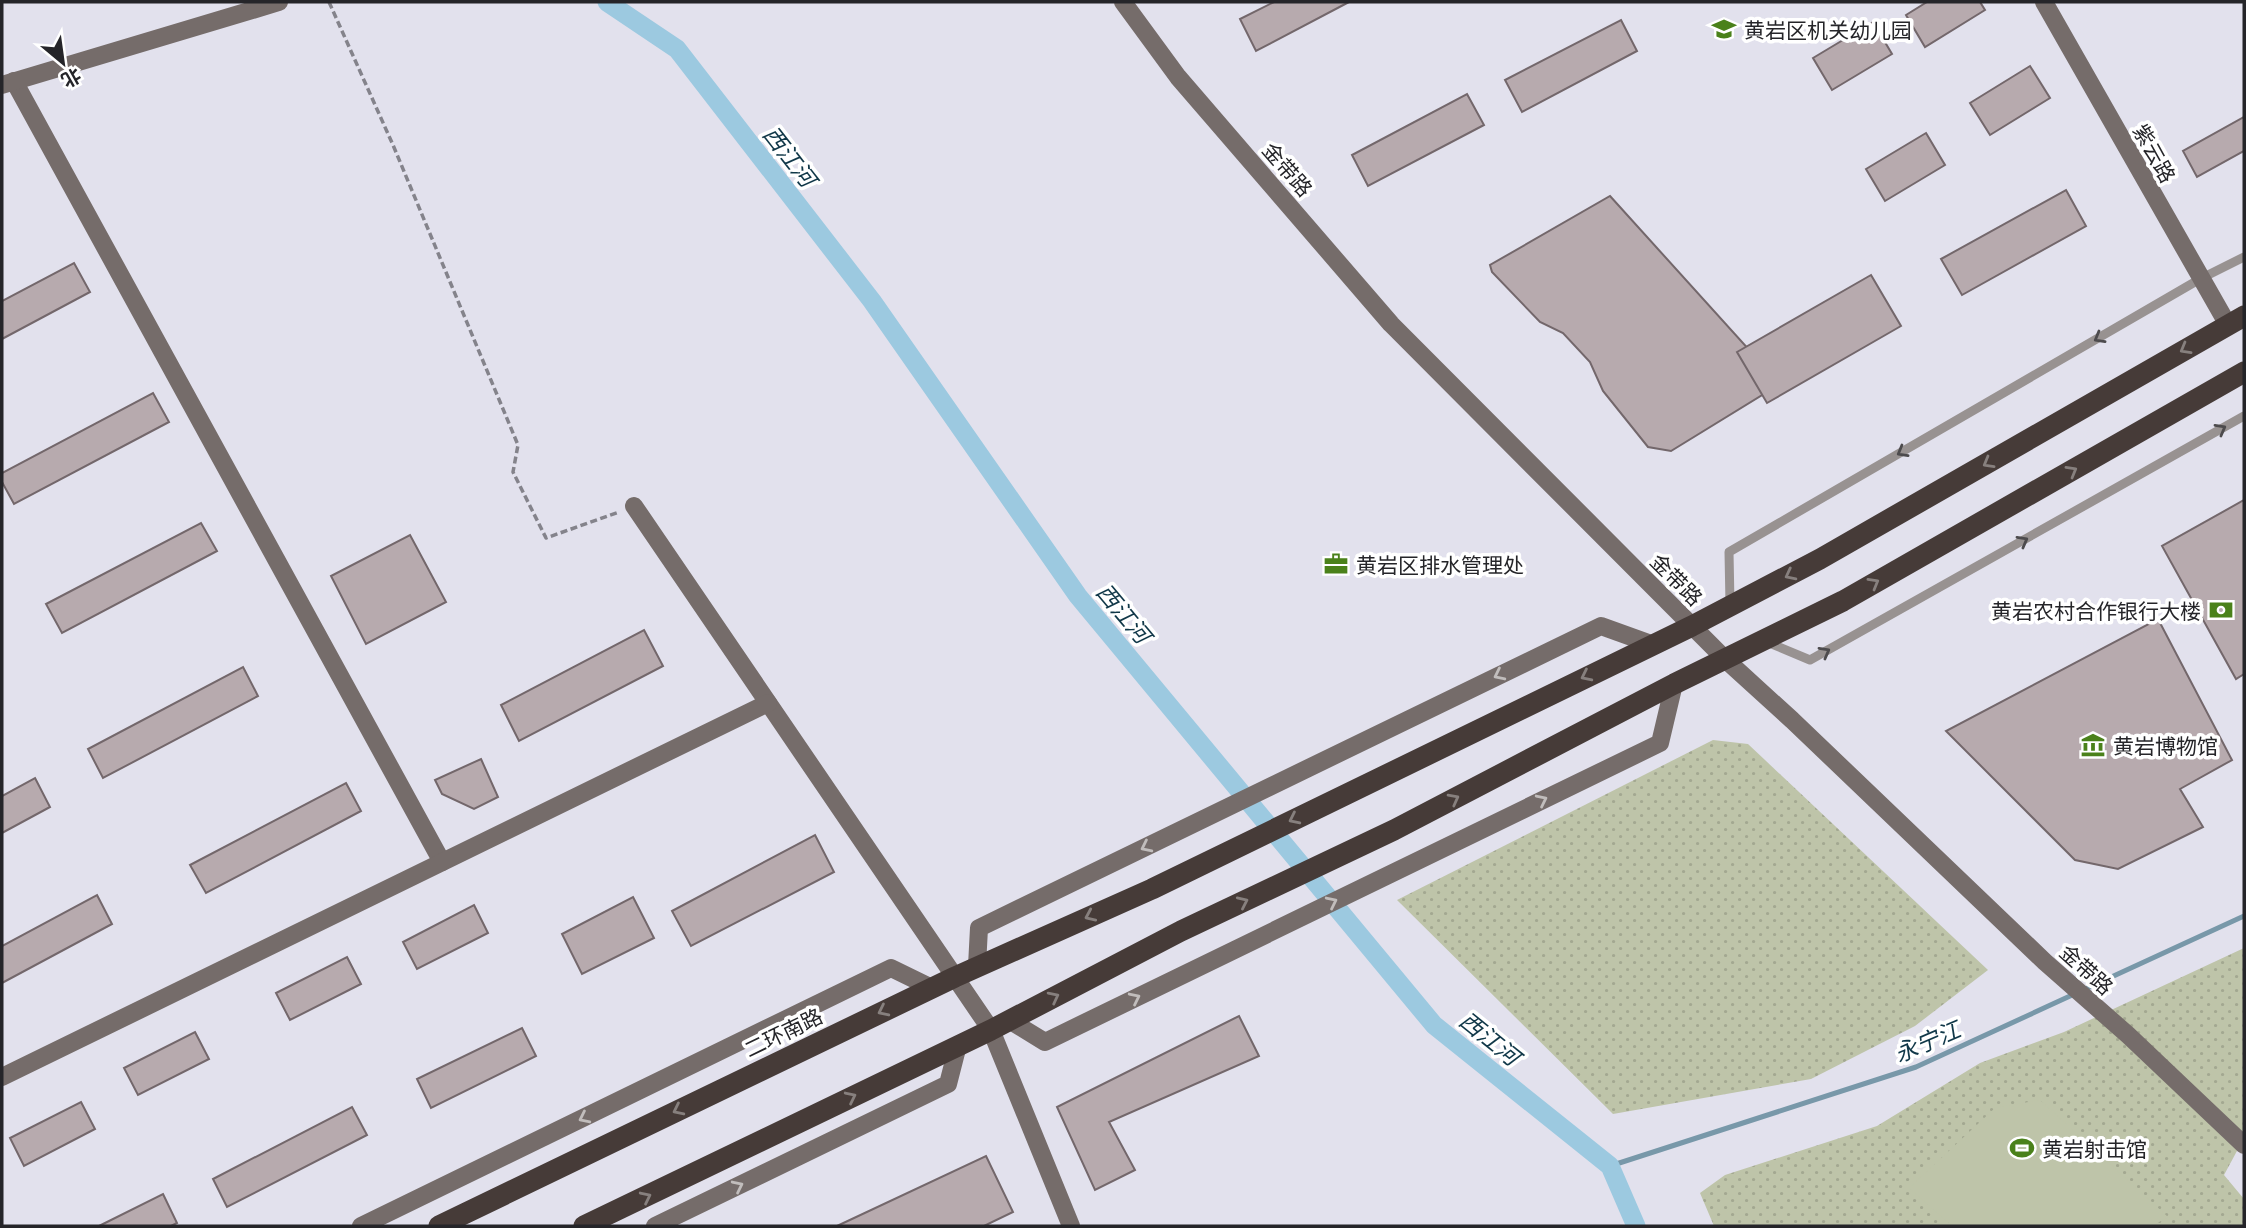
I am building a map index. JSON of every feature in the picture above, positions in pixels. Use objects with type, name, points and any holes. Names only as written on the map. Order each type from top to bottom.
[{"type":"highway","name":"二环南路","points":[[439,1226],[977,966],[1152,889],[1692,626],[1820,559],[2236,320]]},
{"type":"highway","points":[[584,1226],[1000,1025],[1181,931],[1394,830],[1674,684],[1843,601],[2244,372]]},
{"type":"street","points":[[279,2],[8,83],[443,862]]},
{"type":"street","name":"金带路","points":[[1123,2],[1178,77],[1391,324],[1725,659],[2045,962],[2128,1035],[2244,1145]]},
{"type":"street","name":"紫云路","points":[[2045,2],[2200,279],[2236,320]]},
{"type":"street","points":[[634,506],[955,977],[1000,1025],[1071,1226]]},
{"type":"street","points":[[977,966],[979,928],[1601,626],[1651,644]]},
{"type":"street","points":[[1000,1025],[1045,1042],[1660,743],[1674,684]]},
{"type":"street","points":[[2,1077],[768,703]]},
{"type":"street","points":[[362,1226],[891,968],[932,988]]},
{"type":"street","points":[[655,1226],[948,1084],[958,1045]]},
{"type":"lane","points":[[1730,606],[1729,552],[2200,279],[2244,257]]},
{"type":"lane","points":[[1763,640],[1810,660],[2244,416]]},
{"type":"path","points":[[329,2],[393,145],[518,445],[513,472],[546,538],[634,506]]},
{"type":"green space","points":[[1713,740],[1748,744],[1988,970],[1915,1026],[1811,1079],[1613,1114],[1397,900]]},
{"type":"green space","points":[[2244,948],[2244,1138],[2224,1175],[2244,1199],[2244,1226],[1714,1226],[1700,1193],[1725,1175],[1877,1126],[1980,1063],[2064,1032]]},
{"type":"green space","name":"黄岩射击馆","points":[[2040,1100],[2168,1217],[2152,1226],[1952,1226],[1909,1188],[1995,1108]]},
{"type":"building","points":[[1274,2],[1349,2],[1256,51],[1240,19]]},
{"type":"building","points":[[1927,2],[1980,2],[1985,10],[1925,47],[1906,15]]},
{"type":"building","points":[[1621,20],[1637,51],[1522,112],[1505,80]]},
{"type":"building","points":[[1873,22],[1892,54],[1832,90],[1813,58]]},
{"type":"building","points":[[2030,66],[2050,98],[1990,135],[1970,103]]},
{"type":"building","points":[[1467,94],[1484,125],[1368,186],[1352,155]]},
{"type":"building","points":[[2244,117],[2244,151],[2197,177],[2183,151]]},
{"type":"building","points":[[1926,133],[1945,165],[1885,201],[1866,169]]},
{"type":"building","points":[[2066,190],[2086,226],[1962,295],[1941,259]]},
{"type":"building","points":[[1610,196],[1780,384],[1671,451],[1648,447],[1603,391],[1590,362],[1563,333],[1540,322],[1492,272],[1490,265]]},
{"type":"building","points":[[74,263],[90,292],[2,339],[2,301]]},
{"type":"building","points":[[1871,275],[1901,326],[1767,403],[1737,352]]},
{"type":"building","points":[[153,393],[169,422],[14,504],[2,482],[2,473]]},
{"type":"building","name":"黄岩农村合作银行大楼","points":[[2244,500],[2244,674],[2236,679],[2162,546]]},
{"type":"building","points":[[201,523],[217,551],[62,633],[46,604]]},
{"type":"building","points":[[410,535],[446,602],[366,644],[331,576]]},
{"type":"building","name":"黄岩博物馆","points":[[2158,619],[2232,760],[2180,789],[2203,827],[2118,869],[2075,860],[1946,731]]},
{"type":"building","points":[[644,630],[663,666],[519,741],[501,705]]},
{"type":"building","points":[[243,667],[258,696],[103,778],[88,749]]},
{"type":"building","points":[[481,759],[498,797],[474,809],[442,794],[435,780]]},
{"type":"building","points":[[35,778],[50,807],[2,833],[2,796]]},
{"type":"building","points":[[346,783],[361,811],[206,893],[190,865]]},
{"type":"building","points":[[815,835],[834,872],[691,946],[672,911]]},
{"type":"building","points":[[97,895],[112,924],[2,983],[2,946]]},
{"type":"building","points":[[633,897],[654,938],[582,974],[562,934]]},
{"type":"building","points":[[474,905],[488,933],[417,969],[403,942]]},
{"type":"building","points":[[347,957],[361,984],[290,1020],[276,993]]},
{"type":"building","points":[[1239,1016],[1259,1056],[1109,1122],[1135,1170],[1095,1190],[1057,1107]]},
{"type":"building","points":[[522,1028],[536,1056],[431,1108],[417,1079]]},
{"type":"building","points":[[195,1032],[209,1059],[138,1095],[124,1068]]},
{"type":"building","points":[[81,1102],[95,1129],[24,1166],[10,1138]]},
{"type":"building","points":[[352,1107],[367,1135],[227,1207],[213,1179]]},
{"type":"building","points":[[986,1156],[1013,1212],[984,1226],[837,1226]]},
{"type":"building","points":[[163,1194],[177,1223],[171,1226],[99,1226]]},
{"type":"waterway","name":"西江河","points":[[607,2],[677,49],[872,301],[1078,596],[1434,1025],[1610,1166],[1636,1226]]},
{"type":"waterway","name":"永宁江","points":[[1610,1166],[1916,1067],[2244,916]]},
{"type":"place","name":"黄岩区机关幼儿园","points":[[1724,29]]},
{"type":"place","name":"黄岩区排水管理处","points":[[1336,564]]},
{"type":"place","name":"黄岩农村合作银行大楼","points":[[2221,610]]},
{"type":"place","name":"黄岩博物馆","points":[[2093,745]]},
{"type":"place","name":"黄岩射击馆","points":[[2022,1148]]}]
